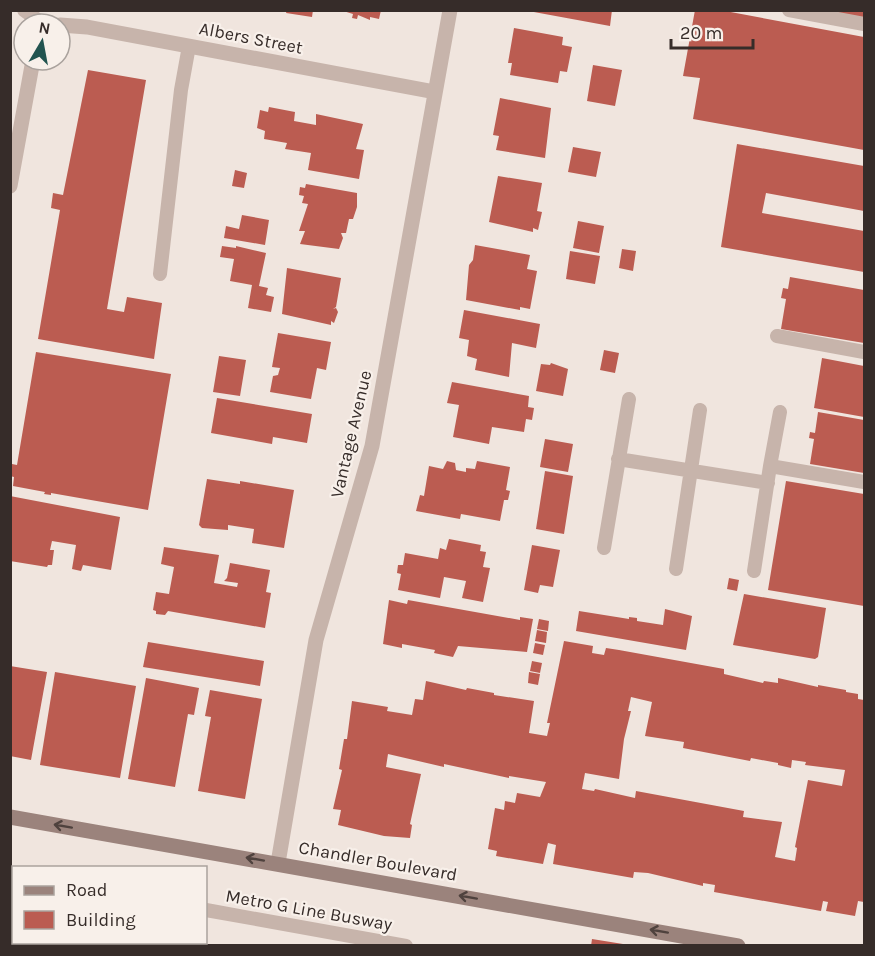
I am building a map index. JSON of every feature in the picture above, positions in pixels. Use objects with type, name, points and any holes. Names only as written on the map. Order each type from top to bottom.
[{"type":"street","name":"Vantage Avenue","points":[[278,863],[316,640],[372,446],[450,10]]},
{"type":"street","name":"Albers Street","points":[[72,25],[435,92]]},
{"type":"street","points":[[10,186],[31,72]]},
{"type":"street","name":"Chandler Boulevard","points":[[10,817],[738,945]]},
{"type":"lane","points":[[789,10],[864,24]]},
{"type":"lane","points":[[160,274],[181,90],[189,46]]},
{"type":"lane","points":[[777,336],[864,352]]},
{"type":"lane","points":[[604,548],[629,399]]},
{"type":"lane","points":[[676,569],[700,410]]},
{"type":"lane","points":[[754,571],[780,412]]},
{"type":"lane","points":[[618,459],[768,483]]},
{"type":"lane","points":[[770,466],[864,482]]},
{"type":"lane","name":"Metro G Line Busway","points":[[207,910],[406,945]]},
{"type":"building","points":[[287,10],[313,10],[312,17],[286,13]]},
{"type":"building","points":[[340,10],[381,10],[379,19],[370,17],[370,20],[358,15],[357,19],[352,18],[353,14]]},
{"type":"building","points":[[523,10],[612,10],[610,26]]},
{"type":"building","points":[[695,10],[720,10],[864,37],[864,150],[693,119],[700,78],[683,76]]},
{"type":"building","points":[[820,10],[864,10],[864,19]]},
{"type":"building","points":[[514,28],[563,37],[562,45],[572,47],[567,72],[560,71],[558,83],[510,75],[512,63],[508,63]]},
{"type":"building","points":[[593,65],[622,70],[615,106],[587,101]]},
{"type":"building","points":[[88,70],[146,80],[107,309],[124,312],[127,297],[162,303],[154,359],[38,339],[60,210],[51,208],[53,193],[63,195]]},
{"type":"building","points":[[500,98],[551,108],[545,158],[496,150],[499,136],[493,135]]},
{"type":"building","points":[[269,107],[295,112],[294,121],[316,125],[316,114],[363,124],[356,149],[364,150],[359,179],[308,170],[311,153],[285,149],[287,143],[264,139],[265,131],[257,128],[260,110],[268,112]]},
{"type":"building","points":[[737,144],[864,166],[864,211],[766,193],[762,213],[864,231],[864,272],[721,247]]},
{"type":"building","points":[[573,147],[601,152],[596,177],[568,172]]},
{"type":"building","points":[[235,170],[247,173],[244,188],[232,186]]},
{"type":"building","points":[[498,176],[542,183],[537,211],[542,212],[538,230],[533,228],[533,232],[489,222]]},
{"type":"building","points":[[306,184],[357,193],[357,207],[353,219],[349,219],[346,233],[341,233],[343,238],[339,249],[300,244],[305,231],[299,231],[308,204],[302,203],[304,196],[299,195],[300,187],[305,188]]},
{"type":"building","points":[[242,215],[269,220],[265,245],[224,238],[226,226],[239,229]]},
{"type":"building","points":[[578,221],[604,226],[599,253],[573,248]]},
{"type":"building","points":[[475,245],[530,255],[527,269],[537,271],[530,309],[520,307],[520,310],[466,300],[469,265],[473,260]]},
{"type":"building","points":[[222,246],[236,248],[236,246],[266,253],[259,286],[268,288],[266,295],[274,297],[271,312],[248,308],[252,285],[230,281],[234,259],[220,257]]},
{"type":"building","points":[[622,249],[636,251],[633,271],[619,268]]},
{"type":"building","points":[[570,251],[600,256],[595,284],[566,279]]},
{"type":"building","points":[[287,268],[341,278],[336,307],[333,309],[336,308],[338,312],[334,323],[331,321],[331,325],[282,314]]},
{"type":"building","points":[[790,277],[864,290],[864,343],[781,329],[786,299],[781,298],[783,288],[788,289]]},
{"type":"building","points":[[464,310],[540,324],[536,348],[512,343],[509,377],[475,370],[477,359],[467,356],[469,340],[459,338]]},
{"type":"building","points":[[278,333],[331,342],[326,370],[317,368],[311,399],[270,392],[273,376],[278,375],[280,368],[272,367]]},
{"type":"building","points":[[604,350],[619,353],[615,373],[600,370]]},
{"type":"building","points":[[36,352],[171,374],[148,510],[51,493],[51,495],[44,494],[45,492],[13,486],[14,477],[10,476],[10,471],[12,464],[17,465]]},
{"type":"building","points":[[219,356],[246,360],[240,396],[213,392]]},
{"type":"building","points":[[822,358],[864,366],[864,417],[814,408]]},
{"type":"building","points":[[551,363],[568,369],[563,396],[536,391],[541,364],[550,365]]},
{"type":"building","points":[[452,382],[529,396],[528,407],[534,408],[532,420],[526,419],[524,432],[492,427],[489,444],[453,437],[459,405],[447,403]]},
{"type":"building","points":[[217,398],[312,414],[307,443],[273,437],[272,444],[211,433]]},
{"type":"building","points":[[818,412],[864,420],[864,473],[810,464],[814,439],[809,438],[810,432],[815,433]]},
{"type":"building","points":[[545,439],[573,444],[568,472],[540,467]]},
{"type":"building","points":[[447,461],[455,463],[456,470],[466,472],[466,468],[475,469],[477,461],[510,467],[506,490],[510,491],[508,500],[504,500],[500,521],[461,514],[460,519],[416,511],[420,495],[424,496],[429,466],[443,469]]},
{"type":"building","points":[[545,471],[573,476],[564,534],[536,529]]},
{"type":"building","points":[[207,479],[240,484],[240,481],[294,490],[284,548],[252,543],[254,529],[228,525],[228,530],[202,528],[199,525]]},
{"type":"building","points":[[786,481],[864,494],[864,606],[768,590]]},
{"type":"building","points":[[10,496],[120,517],[111,570],[83,565],[81,571],[72,569],[76,545],[52,541],[50,550],[54,550],[52,565],[47,567],[10,561]]},
{"type":"building","points":[[449,539],[481,545],[480,551],[486,552],[483,567],[490,568],[483,602],[462,598],[466,581],[444,577],[440,598],[398,590],[401,574],[397,573],[398,565],[403,565],[405,553],[438,559],[440,548],[446,550]]},
{"type":"building","points":[[532,545],[560,550],[553,587],[540,585],[538,593],[524,590]]},
{"type":"building","points":[[164,547],[219,555],[214,583],[237,587],[238,583],[224,581],[227,578],[230,563],[270,570],[266,592],[271,593],[265,628],[168,611],[165,615],[156,614],[153,610],[156,592],[169,594],[174,567],[161,564]]},
{"type":"building","points":[[729,578],[739,580],[737,591],[727,589]]},
{"type":"building","points":[[744,594],[826,608],[818,657],[815,659],[733,645]]},
{"type":"building","points":[[389,600],[407,604],[408,600],[520,620],[520,617],[533,619],[527,652],[458,646],[453,657],[434,653],[435,650],[402,644],[402,648],[383,644]]},
{"type":"building","points":[[665,609],[692,616],[686,650],[576,631],[579,611],[629,619],[629,617],[637,618],[637,621],[663,625]]},
{"type":"building","points":[[539,619],[549,621],[548,631],[537,629]]},
{"type":"building","points":[[537,630],[547,632],[546,643],[535,641]]},
{"type":"building","points":[[564,641],[593,646],[592,653],[604,655],[606,648],[619,650],[724,669],[724,674],[763,683],[764,681],[778,683],[778,678],[858,694],[858,699],[864,700],[864,902],[858,901],[855,916],[826,911],[828,902],[823,901],[821,911],[714,892],[715,885],[703,883],[703,886],[648,873],[634,872],[633,878],[553,864],[556,845],[548,843],[543,864],[496,856],[497,851],[488,849],[495,808],[504,810],[505,801],[515,803],[517,793],[540,797],[546,782],[509,776],[509,778],[444,764],[444,767],[388,754],[386,767],[421,774],[410,824],[412,825],[410,838],[384,836],[338,825],[341,810],[333,809],[342,770],[339,769],[344,739],[347,739],[352,701],[388,707],[387,711],[412,715],[415,699],[423,700],[426,681],[534,701],[529,733],[547,736],[550,723],[547,723]],"holes":[[[631,697],[652,702],[645,736],[684,742],[683,748],[750,761],[751,758],[791,768],[792,760],[806,762],[805,765],[845,770],[842,786],[808,780],[795,847],[797,848],[795,861],[775,857],[782,822],[743,817],[744,811],[636,791],[635,798],[595,789],[594,791],[582,789],[585,773],[619,779],[624,739],[631,711],[628,711]]]},
{"type":"building","points":[[148,642],[264,661],[260,686],[143,667]]},
{"type":"building","points":[[535,643],[545,645],[543,655],[533,653]]},
{"type":"building","points":[[532,661],[542,663],[540,673],[530,671]]},
{"type":"building","points":[[10,666],[47,672],[31,760],[10,756]]},
{"type":"building","points":[[55,672],[136,686],[120,778],[40,765]]},
{"type":"building","points":[[529,672],[540,674],[538,685],[528,683]]},
{"type":"building","points":[[146,678],[199,688],[194,715],[188,714],[175,787],[128,779]]},
{"type":"building","points":[[210,690],[262,699],[245,799],[198,791],[211,717],[205,716]]},
{"type":"building","points":[[592,939],[623,944],[623,946],[591,946]]}]
